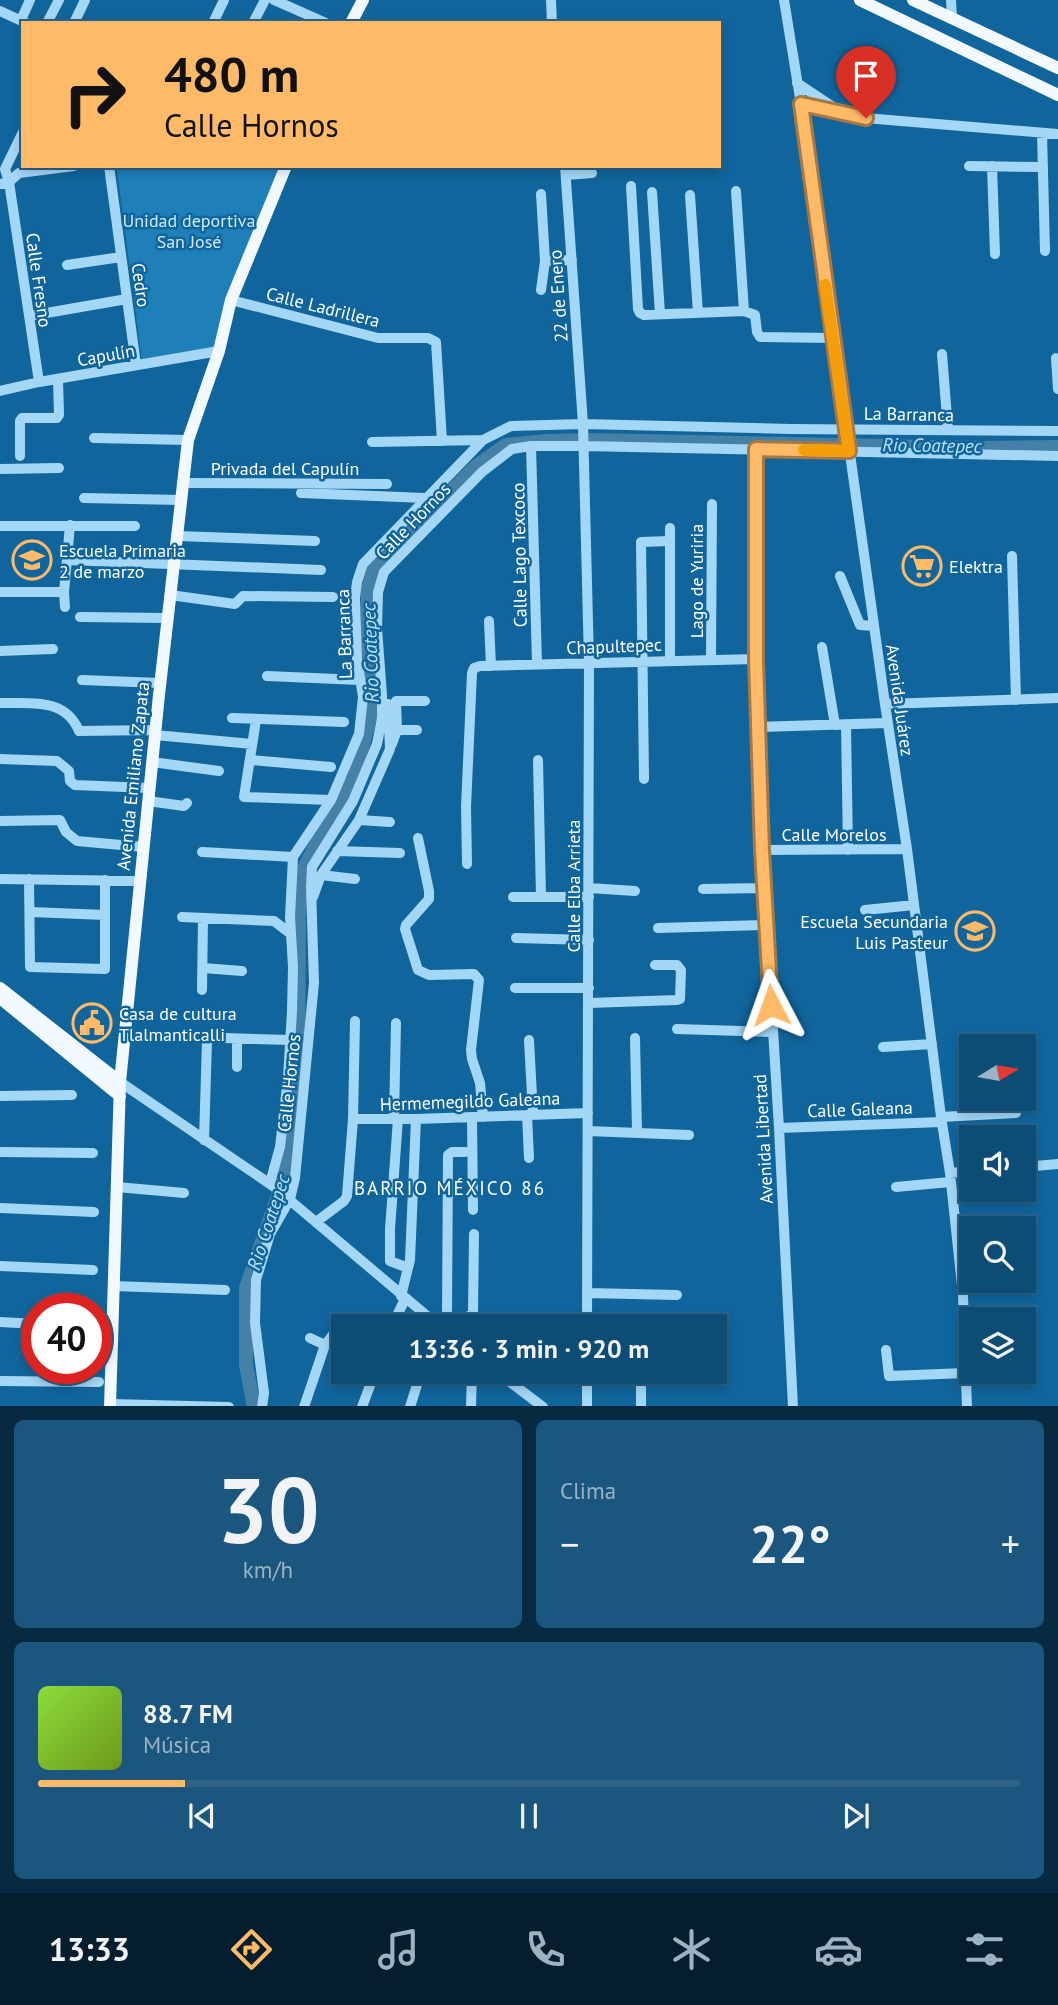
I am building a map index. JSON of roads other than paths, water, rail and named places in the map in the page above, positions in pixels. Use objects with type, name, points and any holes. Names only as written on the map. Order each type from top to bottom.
[{"type":"main road","points":[[352,21],[363,0]]},
{"type":"main road","points":[[860,0],[1058,94]]},
{"type":"main road","points":[[913,0],[1058,68]]},
{"type":"main road","name":"Avenida Emiliano Zapata","points":[[110,1405],[120,1082],[148,794],[188,440],[219,351],[231,300],[285,168]]},
{"type":"main road","points":[[0,988],[120,1082]]},
{"type":"main road","points":[[0,999],[120,1096]]},
{"type":"street","points":[[24,21],[30,0]]},
{"type":"street","points":[[48,21],[59,0]]},
{"type":"street","points":[[75,21],[85,0]]},
{"type":"street","points":[[214,21],[224,0]]},
{"type":"street","points":[[254,21],[265,0]]},
{"type":"street","points":[[274,0],[321,21]]},
{"type":"street","points":[[551,0],[552,21]]},
{"type":"street","name":"Avenida Juárez","points":[[784,0],[907,849],[950,1177],[963,1307]]},
{"type":"street","points":[[951,0],[952,18]]},
{"type":"street","points":[[0,11],[22,21]]},
{"type":"street","points":[[797,83],[843,114]]},
{"type":"street","points":[[801,104],[866,118],[1058,134]]},
{"type":"street","points":[[1042,133],[1045,251]]},
{"type":"street","points":[[21,136],[3,169],[19,173],[58,168]]},
{"type":"street","points":[[969,166],[1043,167]]},
{"type":"street","points":[[992,166],[995,254]]},
{"type":"street","name":"Cedro","points":[[109,168],[136,365]]},
{"type":"street","name":"Calle Fresno","points":[[3,169],[39,382]]},
{"type":"street","points":[[565,171],[592,173]]},
{"type":"street","name":"22 de Enero","points":[[565,171],[583,445]]},
{"type":"street","points":[[5,183],[19,173]]},
{"type":"street","points":[[631,186],[640,313],[644,316],[744,311],[755,315],[760,337],[833,338]]},
{"type":"street","points":[[736,191],[744,311]]},
{"type":"street","points":[[652,192],[660,314]]},
{"type":"street","points":[[541,194],[545,261],[541,290]]},
{"type":"street","points":[[690,195],[698,313]]},
{"type":"street","points":[[67,265],[121,257]]},
{"type":"street","points":[[545,261],[572,260]]},
{"type":"street","points":[[29,316],[127,299]]},
{"type":"street","name":"Calle Ladrillera","points":[[231,300],[378,338],[428,338],[436,342],[442,441]]},
{"type":"street","name":"Capulín","points":[[0,391],[219,351]]},
{"type":"street","points":[[942,355],[948,430]]},
{"type":"street","points":[[1056,358],[1058,388]]},
{"type":"street","points":[[20,456],[22,418],[57,418],[59,415],[58,379]]},
{"type":"street","name":"La Barranca","points":[[293,857],[331,800],[359,734],[363,697],[357,659],[355,598],[363,564],[482,440],[512,426],[583,425],[847,433],[1058,431]]},
{"type":"street","points":[[94,438],[188,440]]},
{"type":"street","points":[[372,442],[482,440]]},
{"type":"street","name":"Calle Hornos","points":[[262,1406],[264,1393],[255,1323],[256,1280],[270,1234],[289,1198],[295,1178],[314,983],[312,867],[353,801],[377,744],[382,718],[382,695],[377,592],[384,572],[482,472],[512,449],[583,445],[1058,456]]},
{"type":"street","name":"Calle Elba Arrieta","points":[[583,445],[589,662],[587,1314]]},
{"type":"street","name":"Calle Lago Texcoco","points":[[531,446],[537,664]]},
{"type":"street","name":"Avenida Libertad","points":[[756,449],[756,659],[762,850],[793,1406]]},
{"type":"street","points":[[0,469],[59,468]]},
{"type":"street","name":"Privada del Capulín","points":[[182,483],[387,484]]},
{"type":"street","points":[[301,493],[425,498]]},
{"type":"street","points":[[84,498],[181,500]]},
{"type":"street","name":"Lago de Yuriria","points":[[711,659],[712,503]]},
{"type":"street","points":[[65,607],[70,525]]},
{"type":"street","points":[[0,526],[135,526]]},
{"type":"street","points":[[670,528],[670,660]]},
{"type":"street","points":[[177,536],[315,541]]},
{"type":"street","points":[[644,779],[641,542],[670,541]]},
{"type":"street","points":[[1012,556],[1016,700]]},
{"type":"street","points":[[68,560],[321,570]]},
{"type":"street","points":[[840,576],[860,625],[874,626]]},
{"type":"street","points":[[0,592],[64,592]]},
{"type":"street","points":[[170,595],[235,604],[243,596],[333,597]]},
{"type":"street","points":[[80,617],[168,618]]},
{"type":"street","points":[[489,621],[491,666]]},
{"type":"street","points":[[822,647],[835,725]]},
{"type":"street","points":[[0,651],[53,649]]},
{"type":"street","name":"Chapultepec","points":[[467,864],[466,807],[474,668],[643,660],[756,659]]},
{"type":"street","points":[[267,676],[360,680]]},
{"type":"street","points":[[82,680],[160,683]]},
{"type":"street","points":[[382,695],[388,704],[390,749]]},
{"type":"street","points":[[885,704],[1058,698]]},
{"type":"street","points":[[312,902],[321,875],[359,820],[390,749],[397,730],[397,701],[425,701]]},
{"type":"street","points":[[0,703],[51,704],[74,720],[79,731],[155,733],[252,744]]},
{"type":"street","points":[[232,718],[344,722]]},
{"type":"street","points":[[256,720],[244,797],[331,800]]},
{"type":"street","points":[[758,727],[887,723]]},
{"type":"street","points":[[846,725],[848,850]]},
{"type":"street","points":[[397,730],[417,730]]},
{"type":"street","points":[[0,759],[57,761],[69,771],[70,781],[75,785],[148,794],[184,806],[187,803]]},
{"type":"street","points":[[250,760],[331,767]]},
{"type":"street","points":[[538,760],[541,897]]},
{"type":"street","points":[[152,762],[219,771]]},
{"type":"street","points":[[0,821],[60,820],[65,832],[77,841],[143,847]]},
{"type":"street","points":[[359,820],[390,822]]},
{"type":"street","points":[[418,838],[429,899],[405,929],[418,970],[429,975],[474,974],[479,980],[471,1050],[480,1083],[472,1210]]},
{"type":"street","name":"Calle Morelos","points":[[762,850],[907,849]]},
{"type":"street","points":[[337,851],[400,853]]},
{"type":"street","points":[[202,852],[293,857],[293,967],[288,1078],[272,1184]]},
{"type":"street","points":[[321,875],[355,879]]},
{"type":"street","points":[[0,879],[139,881]]},
{"type":"street","points":[[29,879],[30,967],[105,969],[105,880]]},
{"type":"street","points":[[703,888],[764,888]]},
{"type":"street","points":[[513,897],[635,891]]},
{"type":"street","points":[[865,910],[914,905]]},
{"type":"street","points":[[30,912],[105,915]]},
{"type":"street","points":[[182,916],[274,921],[291,934]]},
{"type":"street","points":[[202,990],[204,918]]},
{"type":"street","points":[[658,928],[766,925]]},
{"type":"street","points":[[516,938],[589,940]]},
{"type":"street","points":[[589,1003],[680,999],[679,967],[655,965]]},
{"type":"street","points":[[202,968],[242,971]]},
{"type":"street","points":[[515,988],[589,988]]},
{"type":"street","points":[[316,1222],[347,1196],[353,1119],[355,1021]]},
{"type":"street","points":[[396,1023],[396,1119],[390,1261],[408,1268]]},
{"type":"street","points":[[677,1029],[773,1032]]},
{"type":"street","points":[[225,1038],[290,1040]]},
{"type":"street","points":[[635,1038],[637,1132]]},
{"type":"street","points":[[237,1039],[237,1067]]},
{"type":"street","points":[[529,1040],[529,1158]]},
{"type":"street","points":[[204,1140],[206,1041]]},
{"type":"street","points":[[883,1047],[932,1044]]},
{"type":"street","points":[[120,1082],[272,1184],[424,1314]]},
{"type":"street","points":[[0,1096],[72,1095]]},
{"type":"street","name":"Calle Galeana","points":[[779,1128],[942,1119],[1016,1111]]},
{"type":"street","name":"Hermemegildo Galeana","points":[[353,1119],[588,1113]]},
{"type":"street","points":[[397,1314],[403,1298],[408,1268],[415,1119]]},
{"type":"street","points":[[588,1131],[689,1135]]},
{"type":"street","points":[[0,1152],[93,1153]]},
{"type":"street","points":[[447,1314],[448,1156],[452,1152],[465,1152]]},
{"type":"street","points":[[1036,1166],[1058,1164]]},
{"type":"street","points":[[896,1187],[959,1174]]},
{"type":"street","points":[[117,1187],[184,1193]]},
{"type":"street","points":[[0,1208],[94,1212]]},
{"type":"street","points":[[472,1314],[474,1234]]},
{"type":"street","points":[[0,1266],[93,1270]]},
{"type":"street","points":[[114,1286],[225,1290]]},
{"type":"street","points":[[587,1293],[677,1296]]},
{"type":"street","points":[[0,1322],[21,1323]]},
{"type":"street","points":[[304,1406],[325,1345],[331,1337]]},
{"type":"street","points":[[310,1338],[325,1345]]},
{"type":"street","points":[[886,1350],[889,1376],[959,1373]]},
{"type":"street","points":[[0,1381],[21,1381]]},
{"type":"street","points":[[362,1406],[370,1384]]},
{"type":"street","points":[[410,1406],[417,1384]]},
{"type":"street","points":[[471,1406],[472,1384]]},
{"type":"street","points":[[513,1384],[544,1406]]},
{"type":"street","points":[[587,1384],[587,1406]]},
{"type":"street","points":[[641,1384],[642,1406]]},
{"type":"street","name":"Avenida Juárez","points":[[966,1384],[967,1406]]},
{"type":"street","points":[[527,1394],[527,1406]]},
{"type":"street","points":[[110,1405],[229,1406]]},
{"type":"waterway","name":"Rio Coatepec","points":[[254,1406],[246,1365],[246,1288],[285,1175],[298,1096],[299,913],[302,872],[354,778],[372,710],[367,662],[368,588],[374,570],[475,467],[506,445],[591,440],[983,448],[1058,447]]},
{"type":"place","name":"Escuela Primaria 2 de marzo","points":[[32,560]]},
{"type":"place","name":"Elektra","points":[[922,566]]},
{"type":"place","name":"Escuela Secundaria Luis Pasteur","points":[[975,931]]},
{"type":"place","name":"Casa de cultura Tlalmanticalli","points":[[92,1023]]},
{"type":"district","name":"BARRIO MÉXICO 86","points":[[450,1188]]},
{"type":"park label","name":"Unidad deportiva San José","points":[[189,230]]}]
